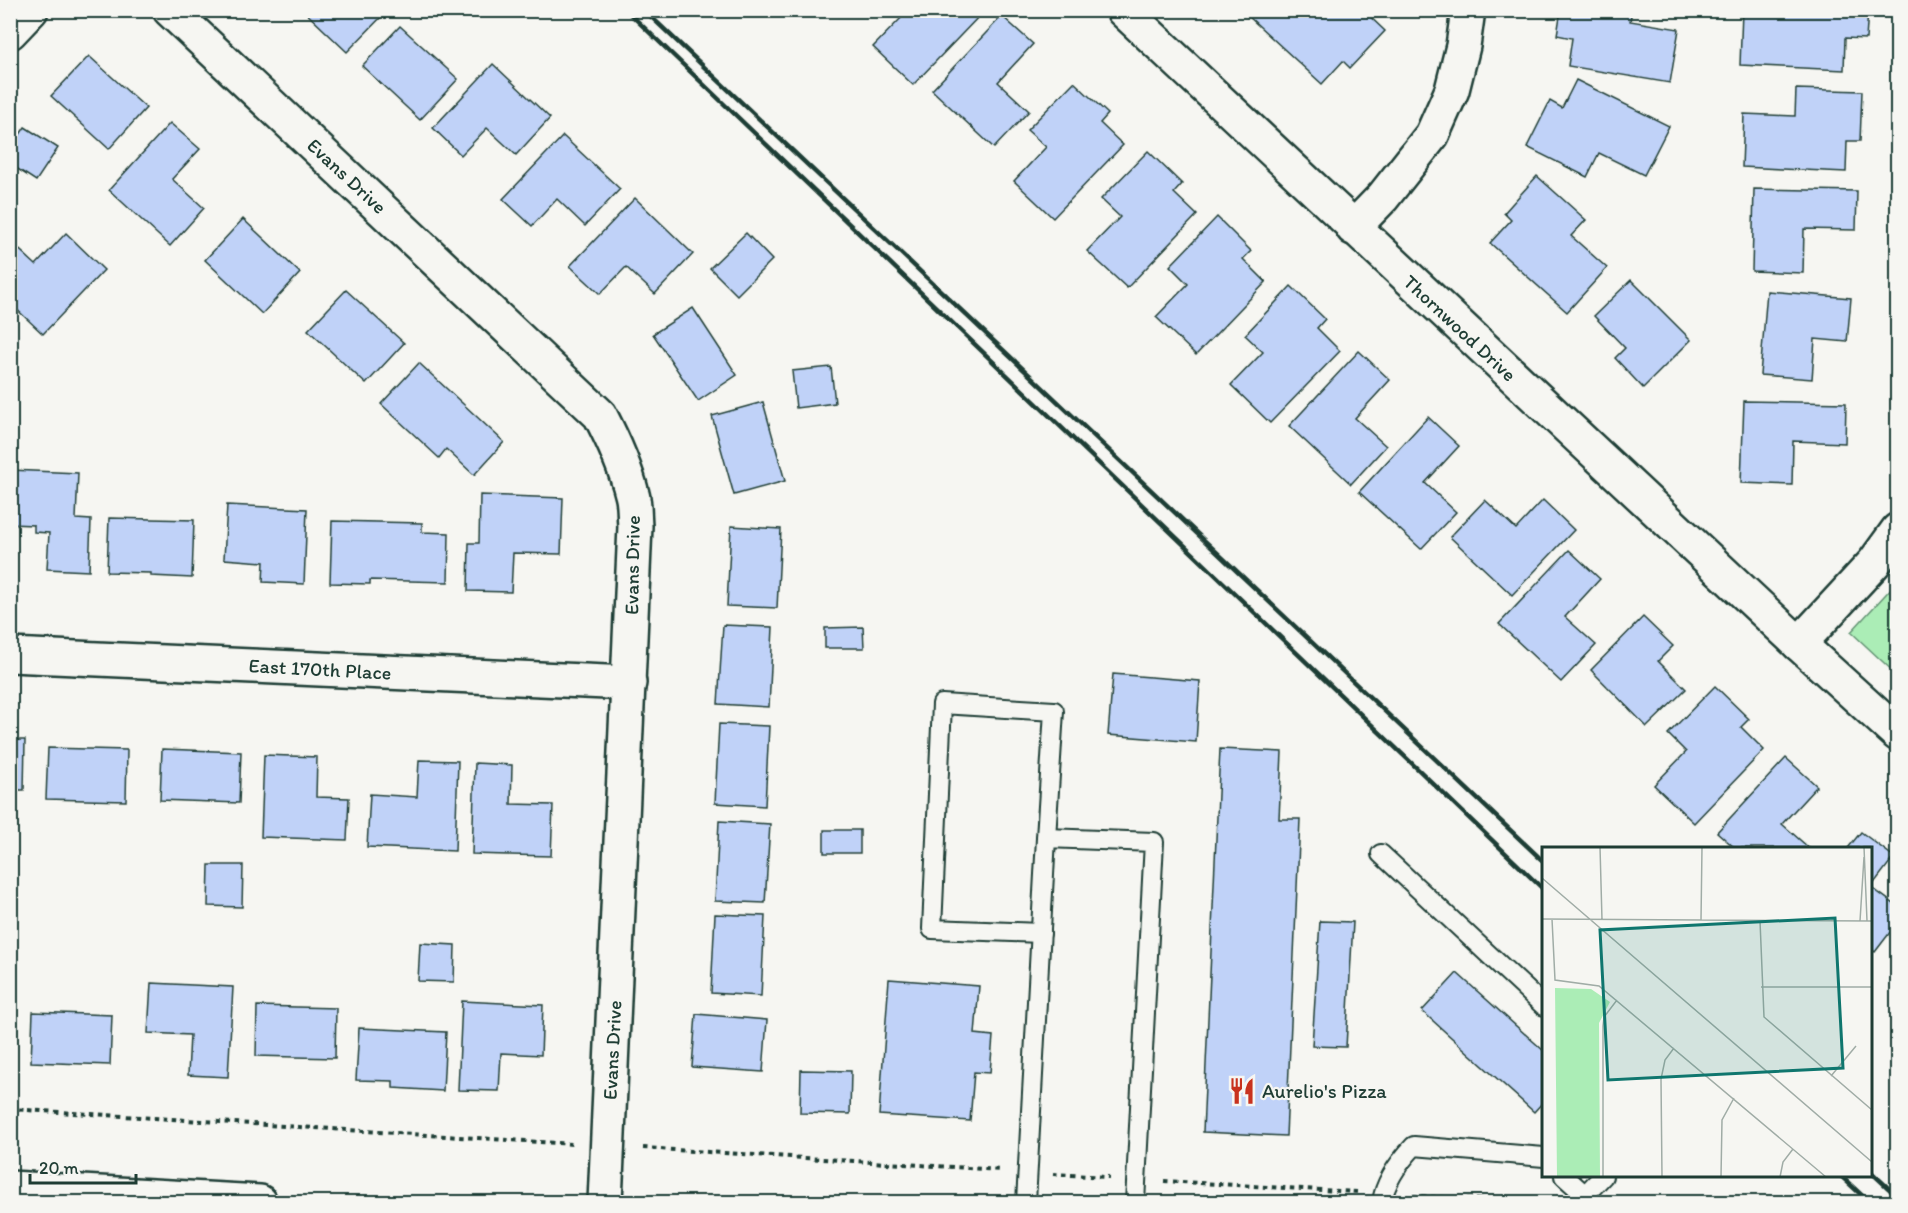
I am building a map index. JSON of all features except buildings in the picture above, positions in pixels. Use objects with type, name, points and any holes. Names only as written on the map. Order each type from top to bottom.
[{"type":"street","points":[[10,32],[31,10]]},
{"type":"street","name":"Evans Drive","points":[[170,10],[600,415],[613,440],[633,495],[635,526],[605,1203]]},
{"type":"street","name":"Thornwood Drive","points":[[1123,10],[1799,644]]},
{"type":"street","points":[[1353,228],[1383,197],[1432,135],[1452,90],[1463,46],[1468,10]]},
{"type":"street","points":[[1898,530],[1874,563],[1799,644],[1898,734]]},
{"type":"street","name":"East 170th Place","points":[[10,655],[629,683]]},
{"type":"street","points":[[10,1188],[260,1203]]},
{"type":"lane","points":[[1026,1203],[1054,711],[942,704],[932,929],[1041,933]]},
{"type":"lane","points":[[1046,838],[1154,842],[1135,1203]]},
{"type":"lane","points":[[1381,854],[1542,1004]]},
{"type":"lane","points":[[1383,1198],[1401,1161],[1414,1146],[1542,1157]]},
{"type":"lane","points":[[1565,1177],[1585,1199],[1602,1177]]},
{"type":"path","points":[[10,1109],[567,1144]]},
{"type":"path","points":[[652,1148],[1137,1179],[1383,1198],[1515,1203]]},
{"type":"green space","points":[[1897,582],[1897,675],[1851,632]]},
{"type":"railway","points":[[626,10],[1542,888]]},
{"type":"railway","points":[[644,10],[1542,860]]},
{"type":"railway","points":[[1872,1173],[1898,1197]]},
{"type":"railway","points":[[1842,1177],[1869,1202]]},
{"type":"place","name":"Aurelio's Pizza","points":[[1242,1091]]}]
